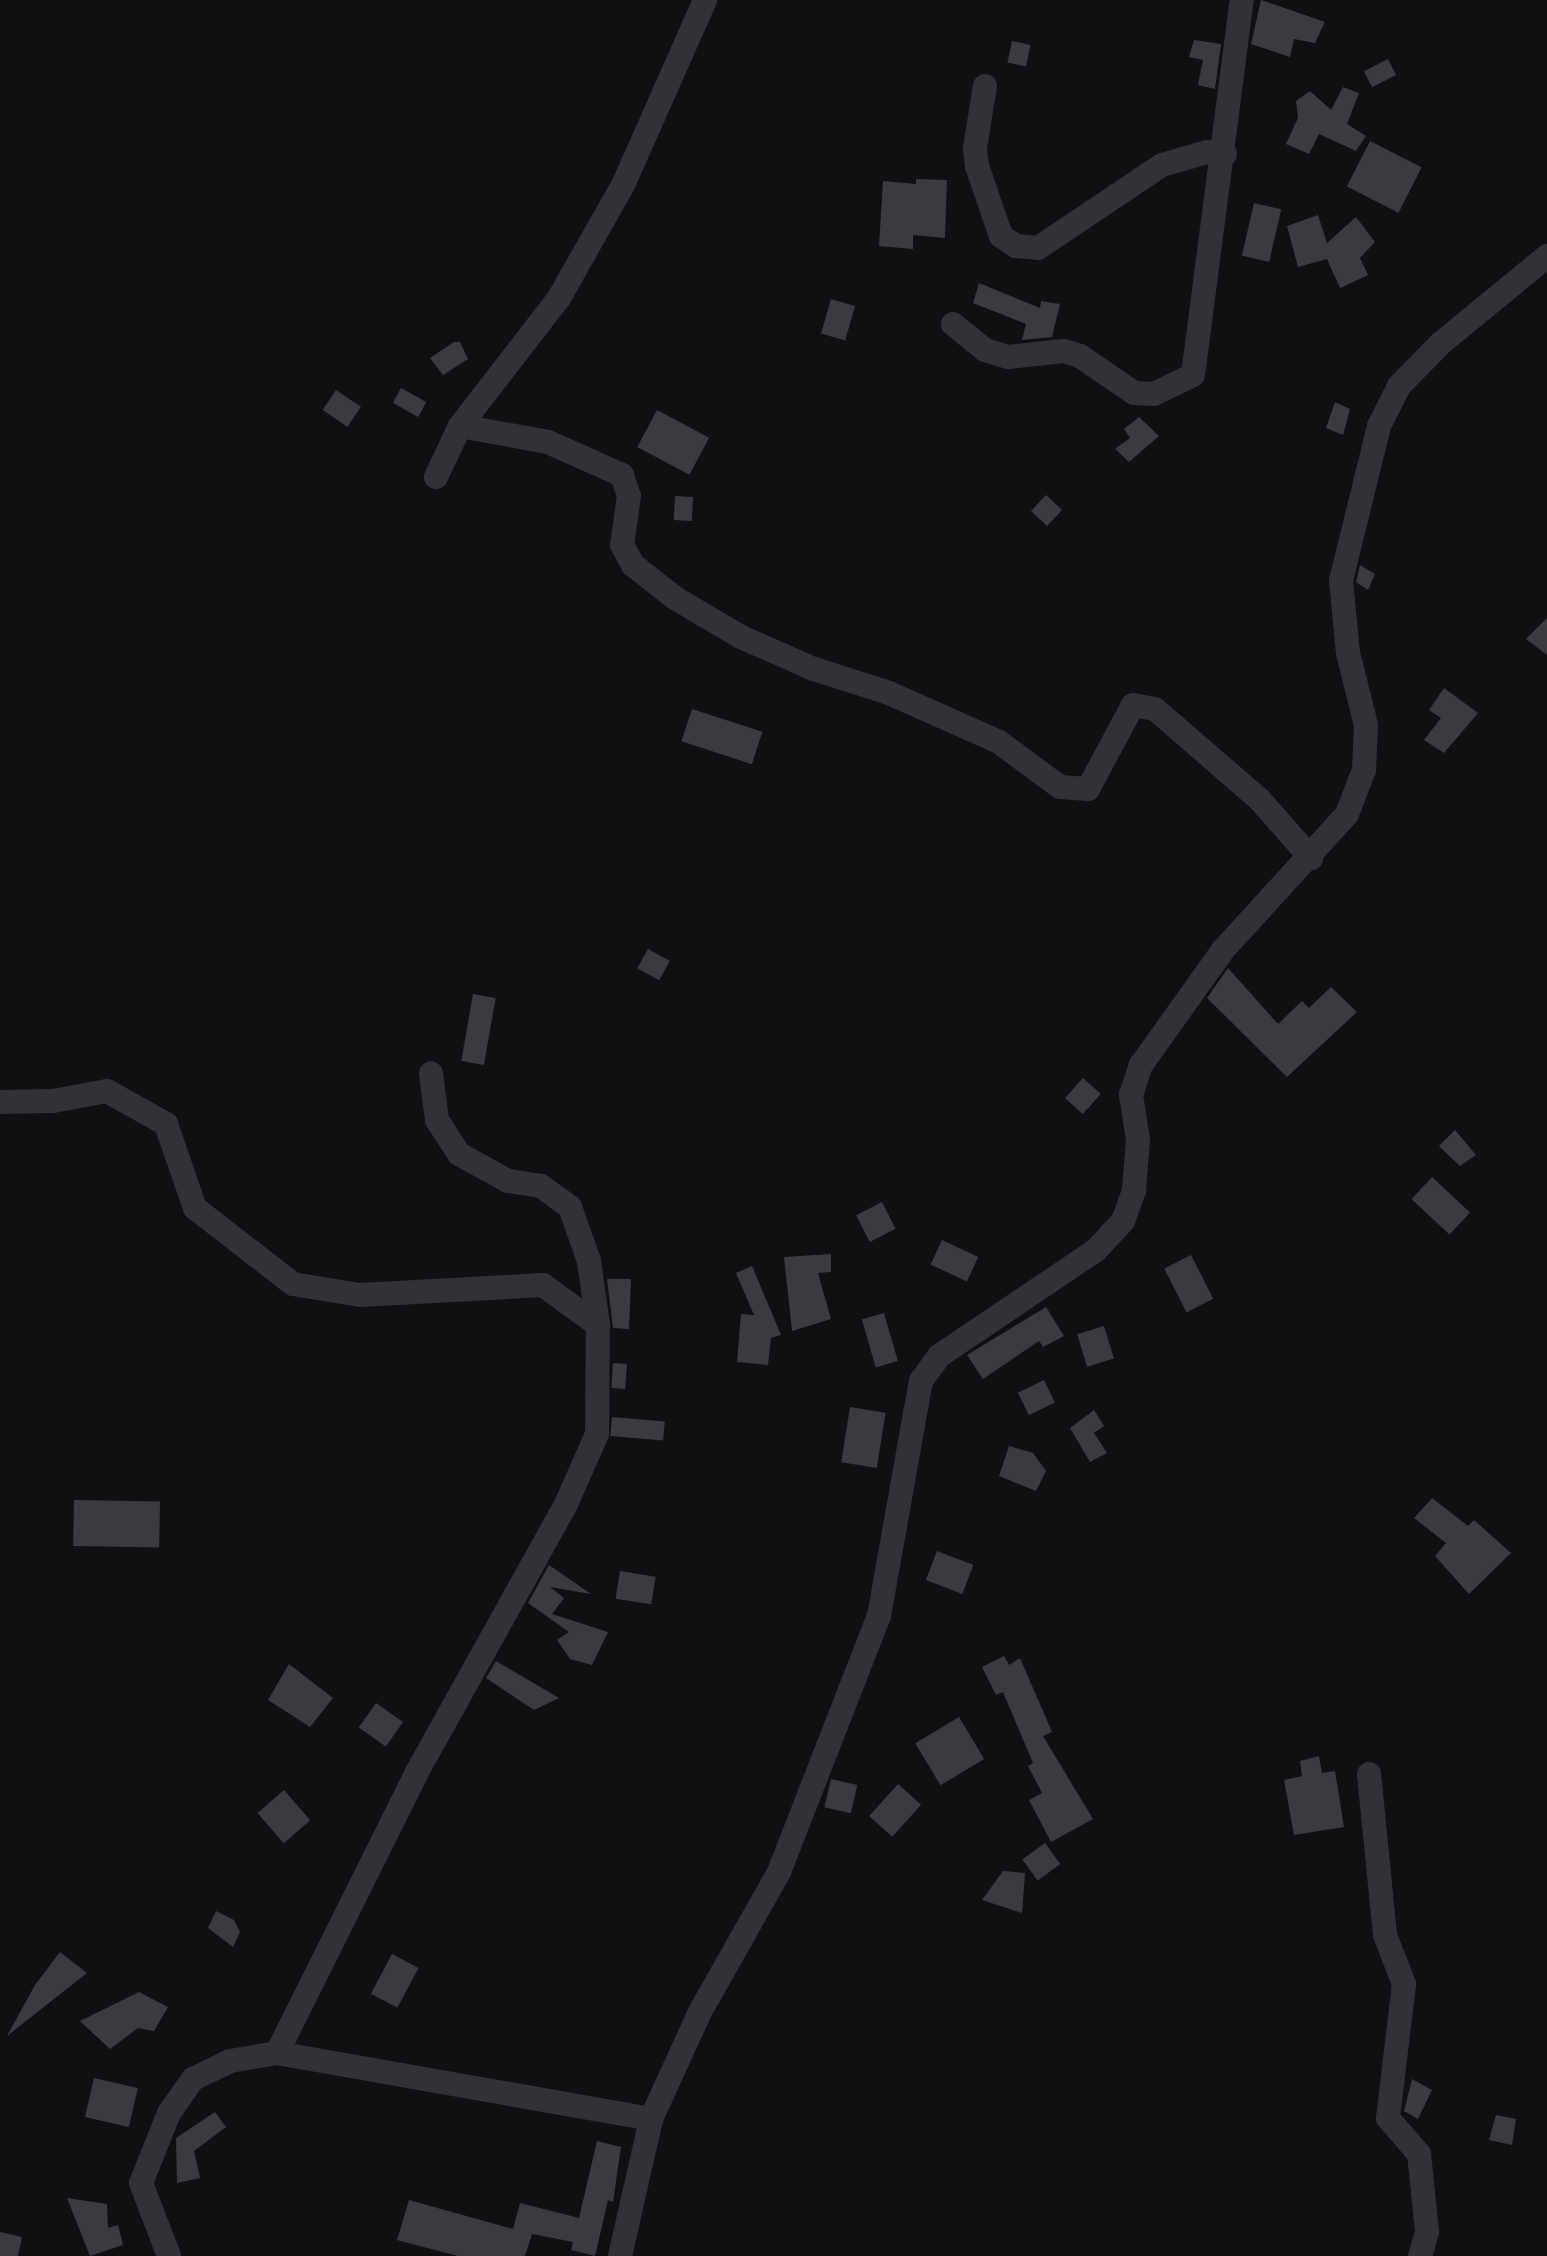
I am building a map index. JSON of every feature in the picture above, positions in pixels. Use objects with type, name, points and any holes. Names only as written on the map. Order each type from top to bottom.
[{"type":"street","points":[[436,477],[460,426],[559,298],[624,183],[705,0]]},
{"type":"street","points":[[953,324],[985,350],[1008,357],[1064,351],[1080,356],[1134,393],[1154,394],[1176,386],[1193,375],[1225,154],[1242,0]]},
{"type":"street","points":[[985,86],[975,148],[977,166],[1001,236],[1016,246],[1038,248],[1162,165],[1207,152],[1225,154]]},
{"type":"street","points":[[620,2256],[651,2119],[701,2010],[779,1872],[879,1616],[921,1381],[939,1356],[1096,1250],[1123,1221],[1134,1190],[1138,1140],[1131,1095],[1141,1065],[1223,950],[1311,858],[1347,814],[1364,770],[1366,725],[1348,653],[1341,580],[1379,426],[1399,386],[1440,344],[1547,256]]},
{"type":"street","points":[[460,426],[548,442],[622,475],[629,496],[622,545],[633,565],[675,598],[741,637],[814,669],[889,693],[999,742],[1060,787],[1088,789],[1133,705],[1155,709],[1259,799],[1311,858]]},
{"type":"street","points":[[277,2053],[417,1772],[559,1517],[597,1434],[598,1325],[589,1261],[570,1207],[541,1186],[508,1181],[459,1154],[437,1120],[431,1073]]},
{"type":"street","points":[[0,1102],[53,1101],[107,1091],[166,1124],[195,1208],[293,1284],[360,1295],[543,1285],[598,1325]]},
{"type":"street","points":[[1369,1774],[1385,1935],[1404,1984],[1388,2118],[1419,2154],[1427,2232],[1420,2256]]},
{"type":"street","points":[[169,2256],[141,2183],[169,2113],[193,2079],[230,2061],[277,2053],[651,2119]]},
{"type":"building","points":[[1261,0],[1325,22],[1315,43],[1294,39],[1290,57],[1251,44]]},
{"type":"building","points":[[1194,40],[1221,44],[1215,89],[1198,85],[1203,60],[1189,57]]},
{"type":"building","points":[[1012,41],[1031,45],[1026,66],[1007,63]]},
{"type":"building","points":[[1388,59],[1396,75],[1372,87],[1364,71]]},
{"type":"building","points":[[1343,87],[1359,93],[1347,124],[1366,136],[1356,151],[1319,134],[1309,154],[1286,144],[1298,118],[1296,101],[1310,91],[1331,110]]},
{"type":"building","points":[[1370,141],[1422,167],[1399,213],[1347,186]]},
{"type":"building","points":[[916,179],[947,180],[945,238],[913,235],[913,249],[879,246],[883,181],[916,184]]},
{"type":"building","points":[[1254,203],[1281,209],[1269,262],[1242,256]]},
{"type":"building","points":[[1318,215],[1327,243],[1356,217],[1375,242],[1360,258],[1368,275],[1340,288],[1327,259],[1298,267],[1287,226]]},
{"type":"building","points":[[979,283],[1040,308],[1041,301],[1060,304],[1052,337],[1022,340],[1026,324],[973,303]]},
{"type":"building","points":[[831,299],[855,306],[845,340],[821,334]]},
{"type":"building","points":[[454,342],[460,342],[468,359],[443,375],[430,358]]},
{"type":"building","points":[[401,388],[426,402],[418,417],[393,403]]},
{"type":"building","points":[[336,390],[361,407],[347,427],[323,410]]},
{"type":"building","points":[[1335,402],[1350,409],[1343,435],[1326,428]]},
{"type":"building","points":[[657,410],[709,438],[689,475],[637,447]]},
{"type":"building","points":[[1139,417],[1159,436],[1129,462],[1115,449],[1130,438],[1124,429]]},
{"type":"building","points":[[1046,495],[1062,510],[1047,526],[1031,511]]},
{"type":"building","points":[[675,496],[693,497],[692,521],[674,520]]},
{"type":"building","points":[[1360,565],[1375,574],[1368,590],[1356,582]]},
{"type":"building","points":[[1547,618],[1547,655],[1526,639]]},
{"type":"building","points":[[1444,688],[1478,713],[1444,753],[1424,740],[1441,718],[1429,710]]},
{"type":"building","points":[[692,709],[762,732],[752,764],[681,741]]},
{"type":"building","points":[[648,949],[670,961],[659,980],[637,968]]},
{"type":"building","points":[[1228,968],[1278,1024],[1302,1001],[1309,1008],[1331,987],[1357,1012],[1287,1077],[1207,998]]},
{"type":"building","points":[[473,994],[496,998],[484,1065],[461,1061]]},
{"type":"building","points":[[1083,1078],[1101,1094],[1083,1114],[1065,1098]]},
{"type":"building","points":[[1455,1130],[1476,1155],[1460,1166],[1439,1146]]},
{"type":"building","points":[[1432,1177],[1470,1212],[1450,1234],[1412,1199]]},
{"type":"building","points":[[882,1202],[896,1229],[870,1242],[856,1215]]},
{"type":"building","points":[[942,1240],[978,1257],[967,1281],[931,1264]]},
{"type":"building","points":[[831,1254],[831,1272],[818,1273],[831,1319],[792,1331],[784,1257]]},
{"type":"building","points":[[1191,1255],[1213,1299],[1187,1312],[1164,1269]]},
{"type":"building","points":[[752,1266],[781,1335],[771,1338],[768,1365],[737,1362],[741,1314],[754,1315],[736,1273]]},
{"type":"building","points":[[607,1279],[631,1279],[629,1329],[613,1328]]},
{"type":"building","points":[[1046,1307],[1064,1336],[1043,1347],[1039,1341],[983,1379],[967,1355]]},
{"type":"building","points":[[884,1313],[898,1361],[876,1367],[862,1319]]},
{"type":"building","points":[[1104,1326],[1114,1359],[1087,1367],[1077,1334]]},
{"type":"building","points":[[613,1363],[627,1364],[625,1389],[611,1388]]},
{"type":"building","points":[[1044,1380],[1055,1402],[1029,1415],[1018,1393]]},
{"type":"building","points":[[850,1407],[886,1413],[877,1468],[841,1462]]},
{"type":"building","points":[[1094,1410],[1104,1426],[1094,1433],[1107,1453],[1090,1462],[1070,1428]]},
{"type":"building","points":[[612,1417],[665,1422],[663,1441],[610,1436]]},
{"type":"building","points":[[1009,1446],[1033,1453],[1046,1471],[1036,1491],[999,1476]]},
{"type":"building","points":[[1432,1498],[1468,1526],[1474,1520],[1511,1553],[1469,1594],[1435,1556],[1446,1543],[1414,1518]]},
{"type":"building","points":[[74,1500],[160,1502],[159,1547],[73,1546]]},
{"type":"building","points":[[937,1551],[973,1565],[962,1594],[926,1580]]},
{"type":"building","points":[[549,1565],[591,1594],[550,1587],[564,1598],[552,1614],[608,1632],[592,1665],[570,1659],[557,1640],[569,1632],[528,1603]]},
{"type":"building","points":[[620,1571],[656,1577],[651,1604],[616,1599]]},
{"type":"building","points":[[1004,1656],[1009,1665],[1020,1658],[1052,1732],[1043,1736],[1093,1819],[1051,1842],[1029,1800],[1042,1793],[1028,1766],[1033,1763],[1003,1692],[996,1695],[982,1667]]},
{"type":"building","points":[[496,1661],[559,1698],[534,1710],[486,1678]]},
{"type":"building","points":[[289,1664],[333,1698],[310,1727],[268,1700]]},
{"type":"building","points":[[376,1703],[403,1722],[386,1747],[359,1728]]},
{"type":"building","points":[[959,1717],[984,1759],[941,1785],[915,1743]]},
{"type":"building","points":[[1319,1756],[1322,1773],[1335,1771],[1344,1827],[1294,1835],[1284,1780],[1302,1776],[1300,1761]]},
{"type":"building","points":[[831,1779],[857,1785],[851,1813],[824,1807]]},
{"type":"building","points":[[898,1784],[921,1805],[892,1837],[869,1816]]},
{"type":"building","points":[[284,1790],[310,1820],[284,1843],[258,1813]]},
{"type":"building","points":[[1045,1843],[1060,1864],[1038,1880],[1022,1859]]},
{"type":"building","points":[[1003,1871],[1025,1873],[1022,1913],[982,1900]]},
{"type":"building","points":[[216,1911],[234,1920],[240,1932],[233,1947],[208,1928]]},
{"type":"building","points":[[60,1952],[87,1973],[7,2036],[35,1985]]},
{"type":"building","points":[[392,1954],[418,1968],[397,2008],[371,1994]]},
{"type":"building","points":[[139,1992],[168,2007],[154,2031],[138,2028],[110,2049],[80,2021]]},
{"type":"building","points":[[94,2078],[138,2088],[129,2127],[85,2117]]},
{"type":"building","points":[[1412,2079],[1432,2090],[1418,2119],[1404,2111]]},
{"type":"building","points":[[215,2112],[226,2127],[194,2151],[200,2178],[177,2183],[176,2138]]},
{"type":"building","points":[[1496,2115],[1516,2119],[1512,2145],[1489,2140]]},
{"type":"building","points":[[597,2141],[621,2147],[613,2202],[608,2200],[595,2256],[571,2250],[573,2242],[532,2234],[525,2256],[458,2256],[397,2240],[409,2200],[513,2229],[520,2203],[579,2218]]},
{"type":"building","points":[[67,2198],[107,2204],[108,2228],[118,2225],[123,2245],[90,2256]]},
{"type":"building","points":[[0,2232],[22,2237],[18,2256],[0,2256]]}]
